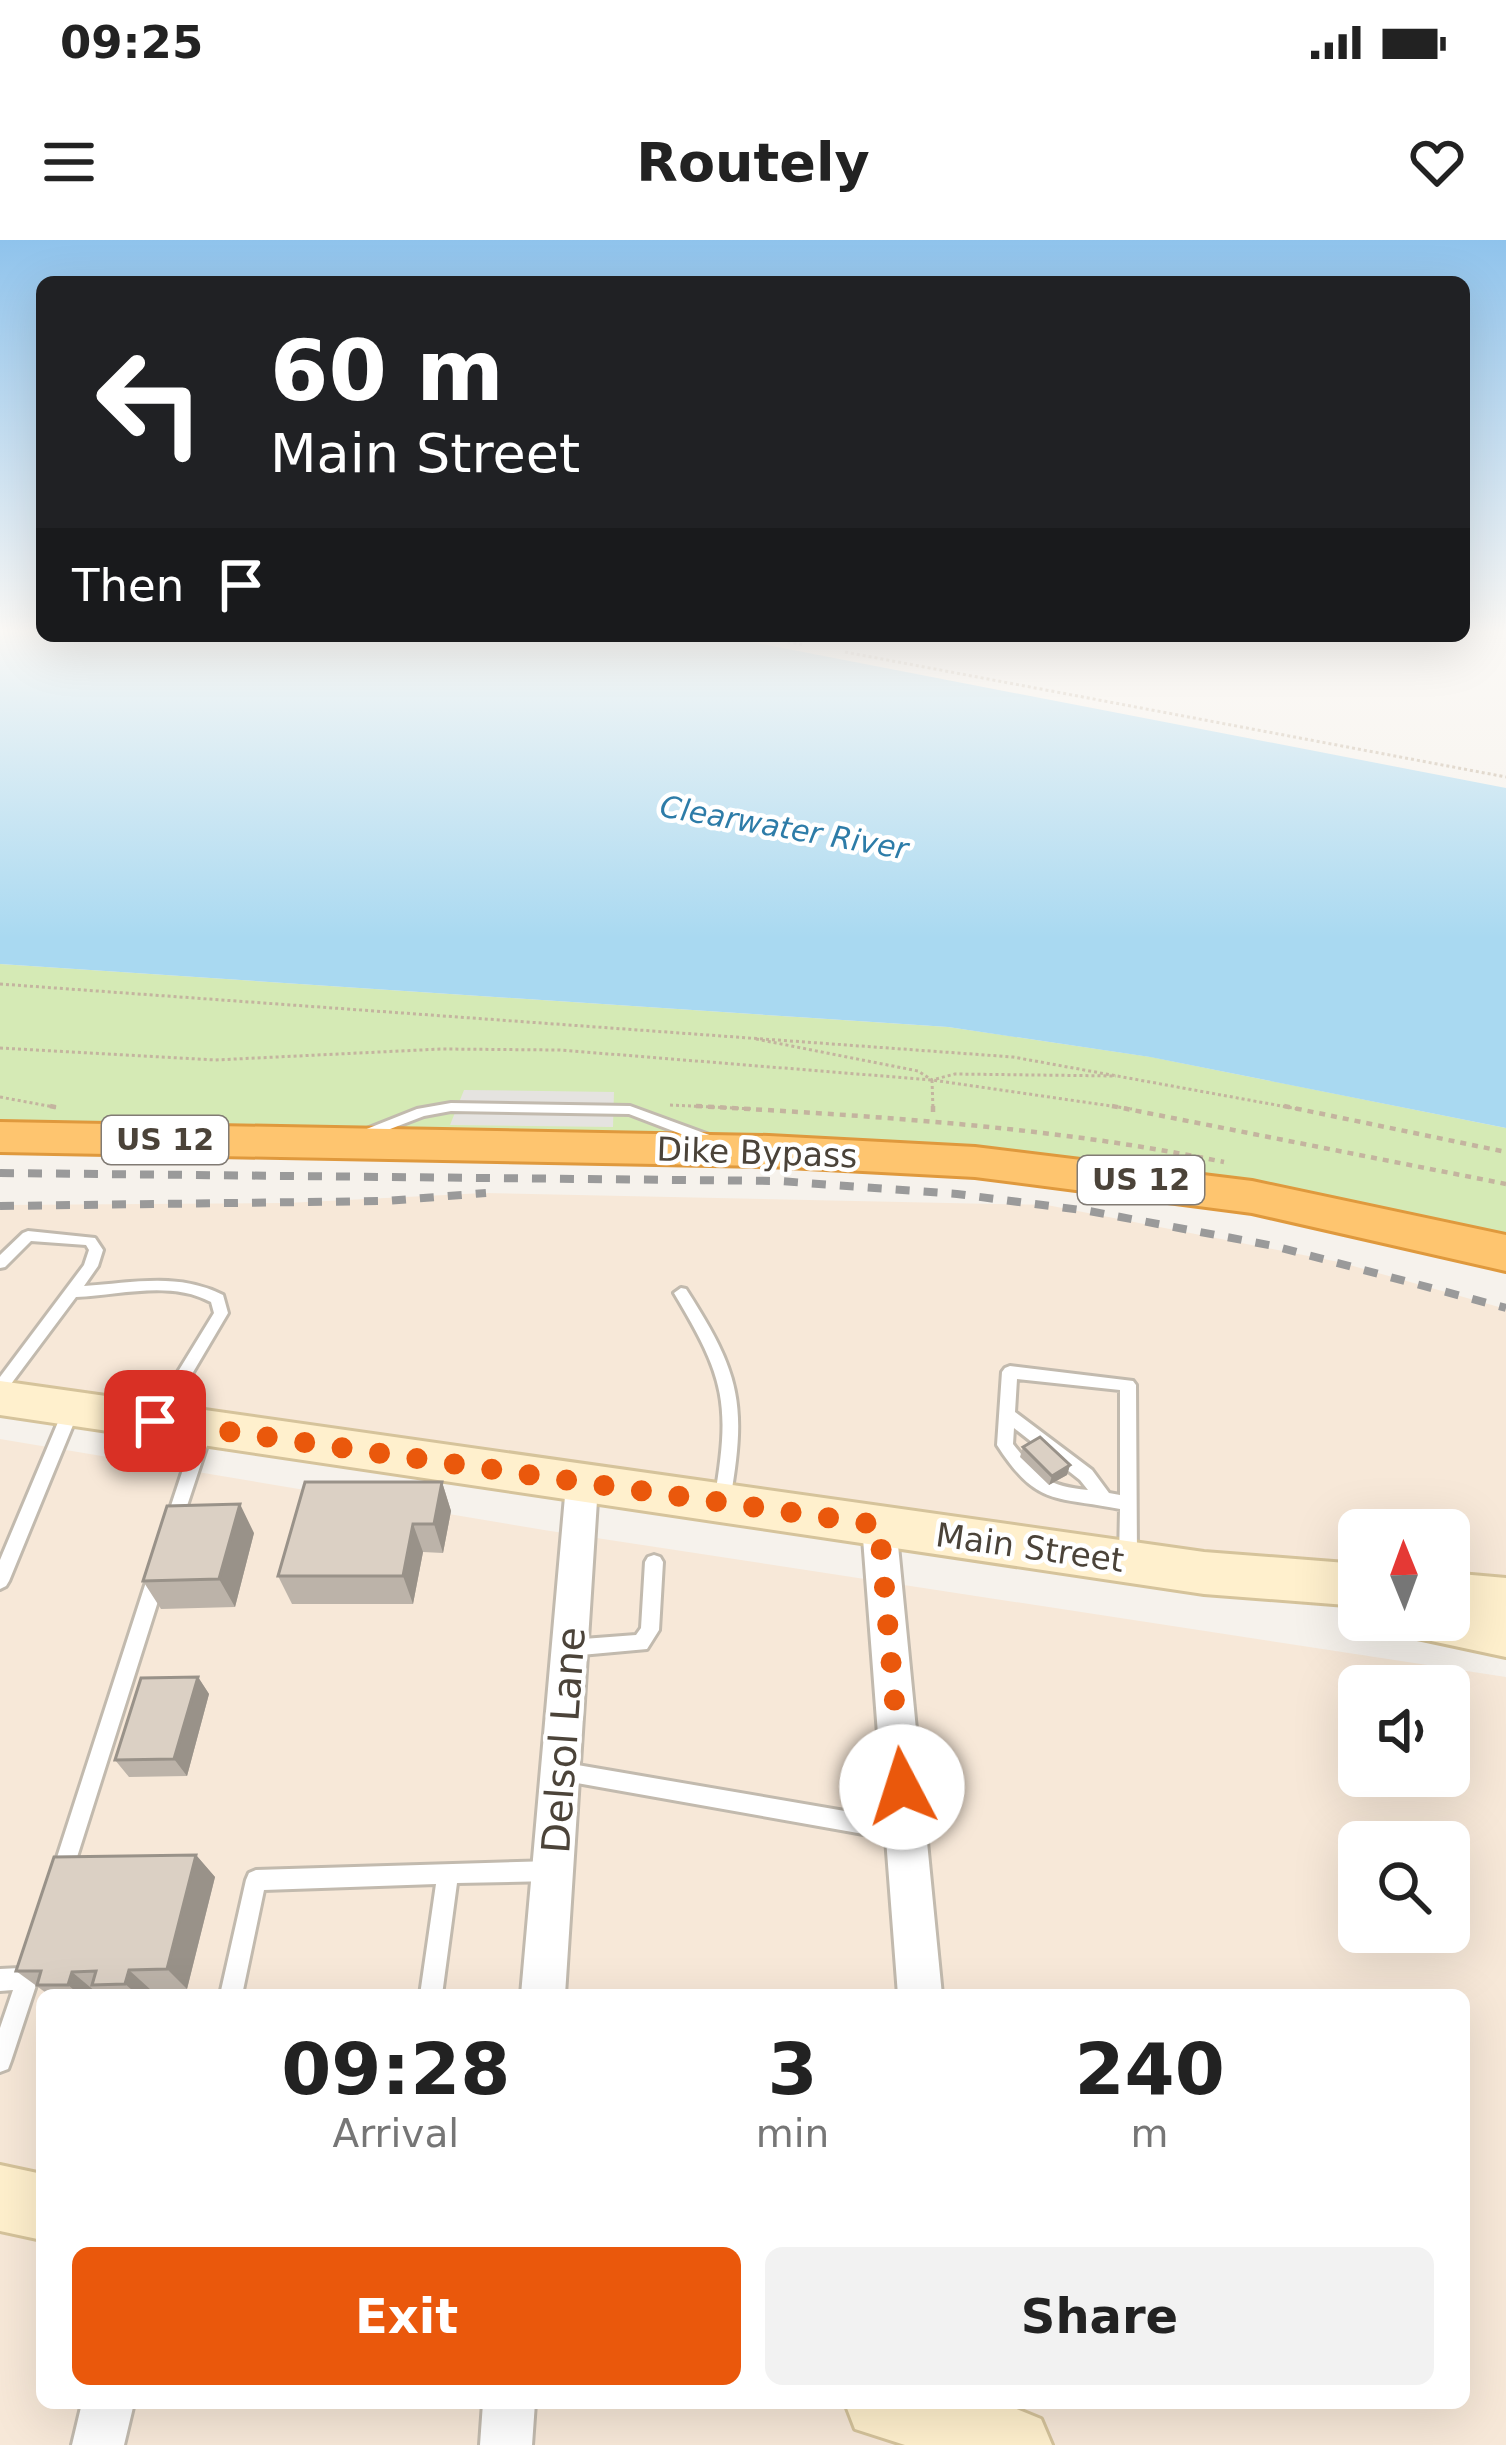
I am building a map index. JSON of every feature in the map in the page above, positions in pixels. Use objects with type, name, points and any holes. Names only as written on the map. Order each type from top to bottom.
[{"type":"highway","name":"Dike Bypass","points":[[0,1137],[769,1151],[974,1162],[1180,1185],[1506,1253]]},
{"type":"main road","name":"Main Street","points":[[0,1398],[1204,1573],[1338,1584]]},
{"type":"main road","name":"Main Street","points":[[1204,1573],[1338,1602]]},
{"type":"main road","points":[[1470,1596],[1506,1600]]},
{"type":"main road","points":[[1470,1628],[1506,1635]]},
{"type":"main road","points":[[0,2198],[36,2206]]},
{"type":"main road","points":[[902,2409],[971,2429]]},
{"type":"street","name":"Delsol Lane","points":[[542,1989],[583,1485]]},
{"type":"street","points":[[879,1525],[919,1989]]},
{"type":"street","points":[[98,2445],[107,2409]]},
{"type":"street","points":[[506,2445],[509,2409]]},
{"type":"lane","points":[[0,1263],[28,1236],[90,1241],[96,1250],[91,1266],[0,1388]]},
{"type":"lane","points":[[71,1292],[166,1286],[203,1289],[218,1299],[221,1313],[155,1421]]},
{"type":"lane","points":[[681,1293],[729,1374],[734,1438],[721,1504]]},
{"type":"lane","points":[[1126,1503],[1049,1495],[1005,1445],[1010,1372],[1017,1369],[1128,1385],[1128,1562]]},
{"type":"lane","points":[[0,1581],[72,1408]]},
{"type":"lane","points":[[1010,1416],[1086,1475],[1103,1497]]},
{"type":"lane","points":[[167,1544],[204,1428]]},
{"type":"lane","points":[[570,1648],[640,1643],[650,1630],[654,1562]]},
{"type":"lane","points":[[53,1898],[160,1567]]},
{"type":"lane","points":[[560,1771],[906,1832]]},
{"type":"lane","points":[[232,1989],[256,1880],[552,1871]]},
{"type":"lane","points":[[432,1989],[448,1873]]},
{"type":"lane","points":[[1,2055],[40,1938]]},
{"type":"lane","points":[[0,1980],[27,1978]]},
{"type":"path","points":[[1272,733],[1506,777]]},
{"type":"path","points":[[0,984],[968,1052],[1135,1076],[1506,1152]]},
{"type":"path","points":[[733,1034],[918,1071],[932,1080],[955,1074],[1135,1076]]},
{"type":"path","points":[[0,1048],[215,1060],[418,1049],[560,1050],[932,1080],[1178,1116],[1506,1184]]},
{"type":"path","points":[[932,1080],[933,1118]]},
{"type":"shaded area","points":[[464,1090],[614,1092],[613,1127],[450,1125]]},
{"type":"shaded area","points":[[484,1193],[1047,1205],[1339,1262],[1506,1309],[1506,1600],[1470,1596],[1470,1509],[1338,1509],[1338,1582],[0,1397],[0,1205],[287,1203]]},
{"type":"shaded area","points":[[0,1439],[544,1530],[1427,1665],[1338,1665],[1338,1797],[1470,1797],[1470,1671],[1506,1677],[1506,2445],[0,2445]]},
{"type":"green space","points":[[0,964],[948,1027],[1151,1057],[1506,1128],[1506,1253],[1064,1171],[0,1137]]},
{"type":"water","name":"Clearwater River","points":[[0,733],[1221,733],[1506,788],[1506,1128],[1150,1057],[948,1027],[0,964]]},
{"type":"building","points":[[1040,1437],[1070,1465],[1052,1476],[1023,1447]]},
{"type":"building","points":[[305,1482],[442,1482],[434,1524],[413,1524],[403,1576],[278,1576]]},
{"type":"building","points":[[240,1504],[219,1579],[143,1581],[167,1506]]},
{"type":"building","points":[[198,1677],[174,1759],[115,1760],[141,1678]]},
{"type":"building","points":[[196,1855],[167,1969],[129,1970],[125,1984],[92,1985],[96,1971],[72,1972],[68,1985],[37,1985],[41,1971],[16,1971],[54,1857]]},
{"type":"railway","points":[[0,1173],[779,1181],[957,1194],[1089,1211],[1274,1246],[1506,1308]]},
{"type":"railway","points":[[0,1206],[386,1201],[486,1193]]},
{"type":"route","points":[[155,1421],[879,1525],[902,1787]]}]
